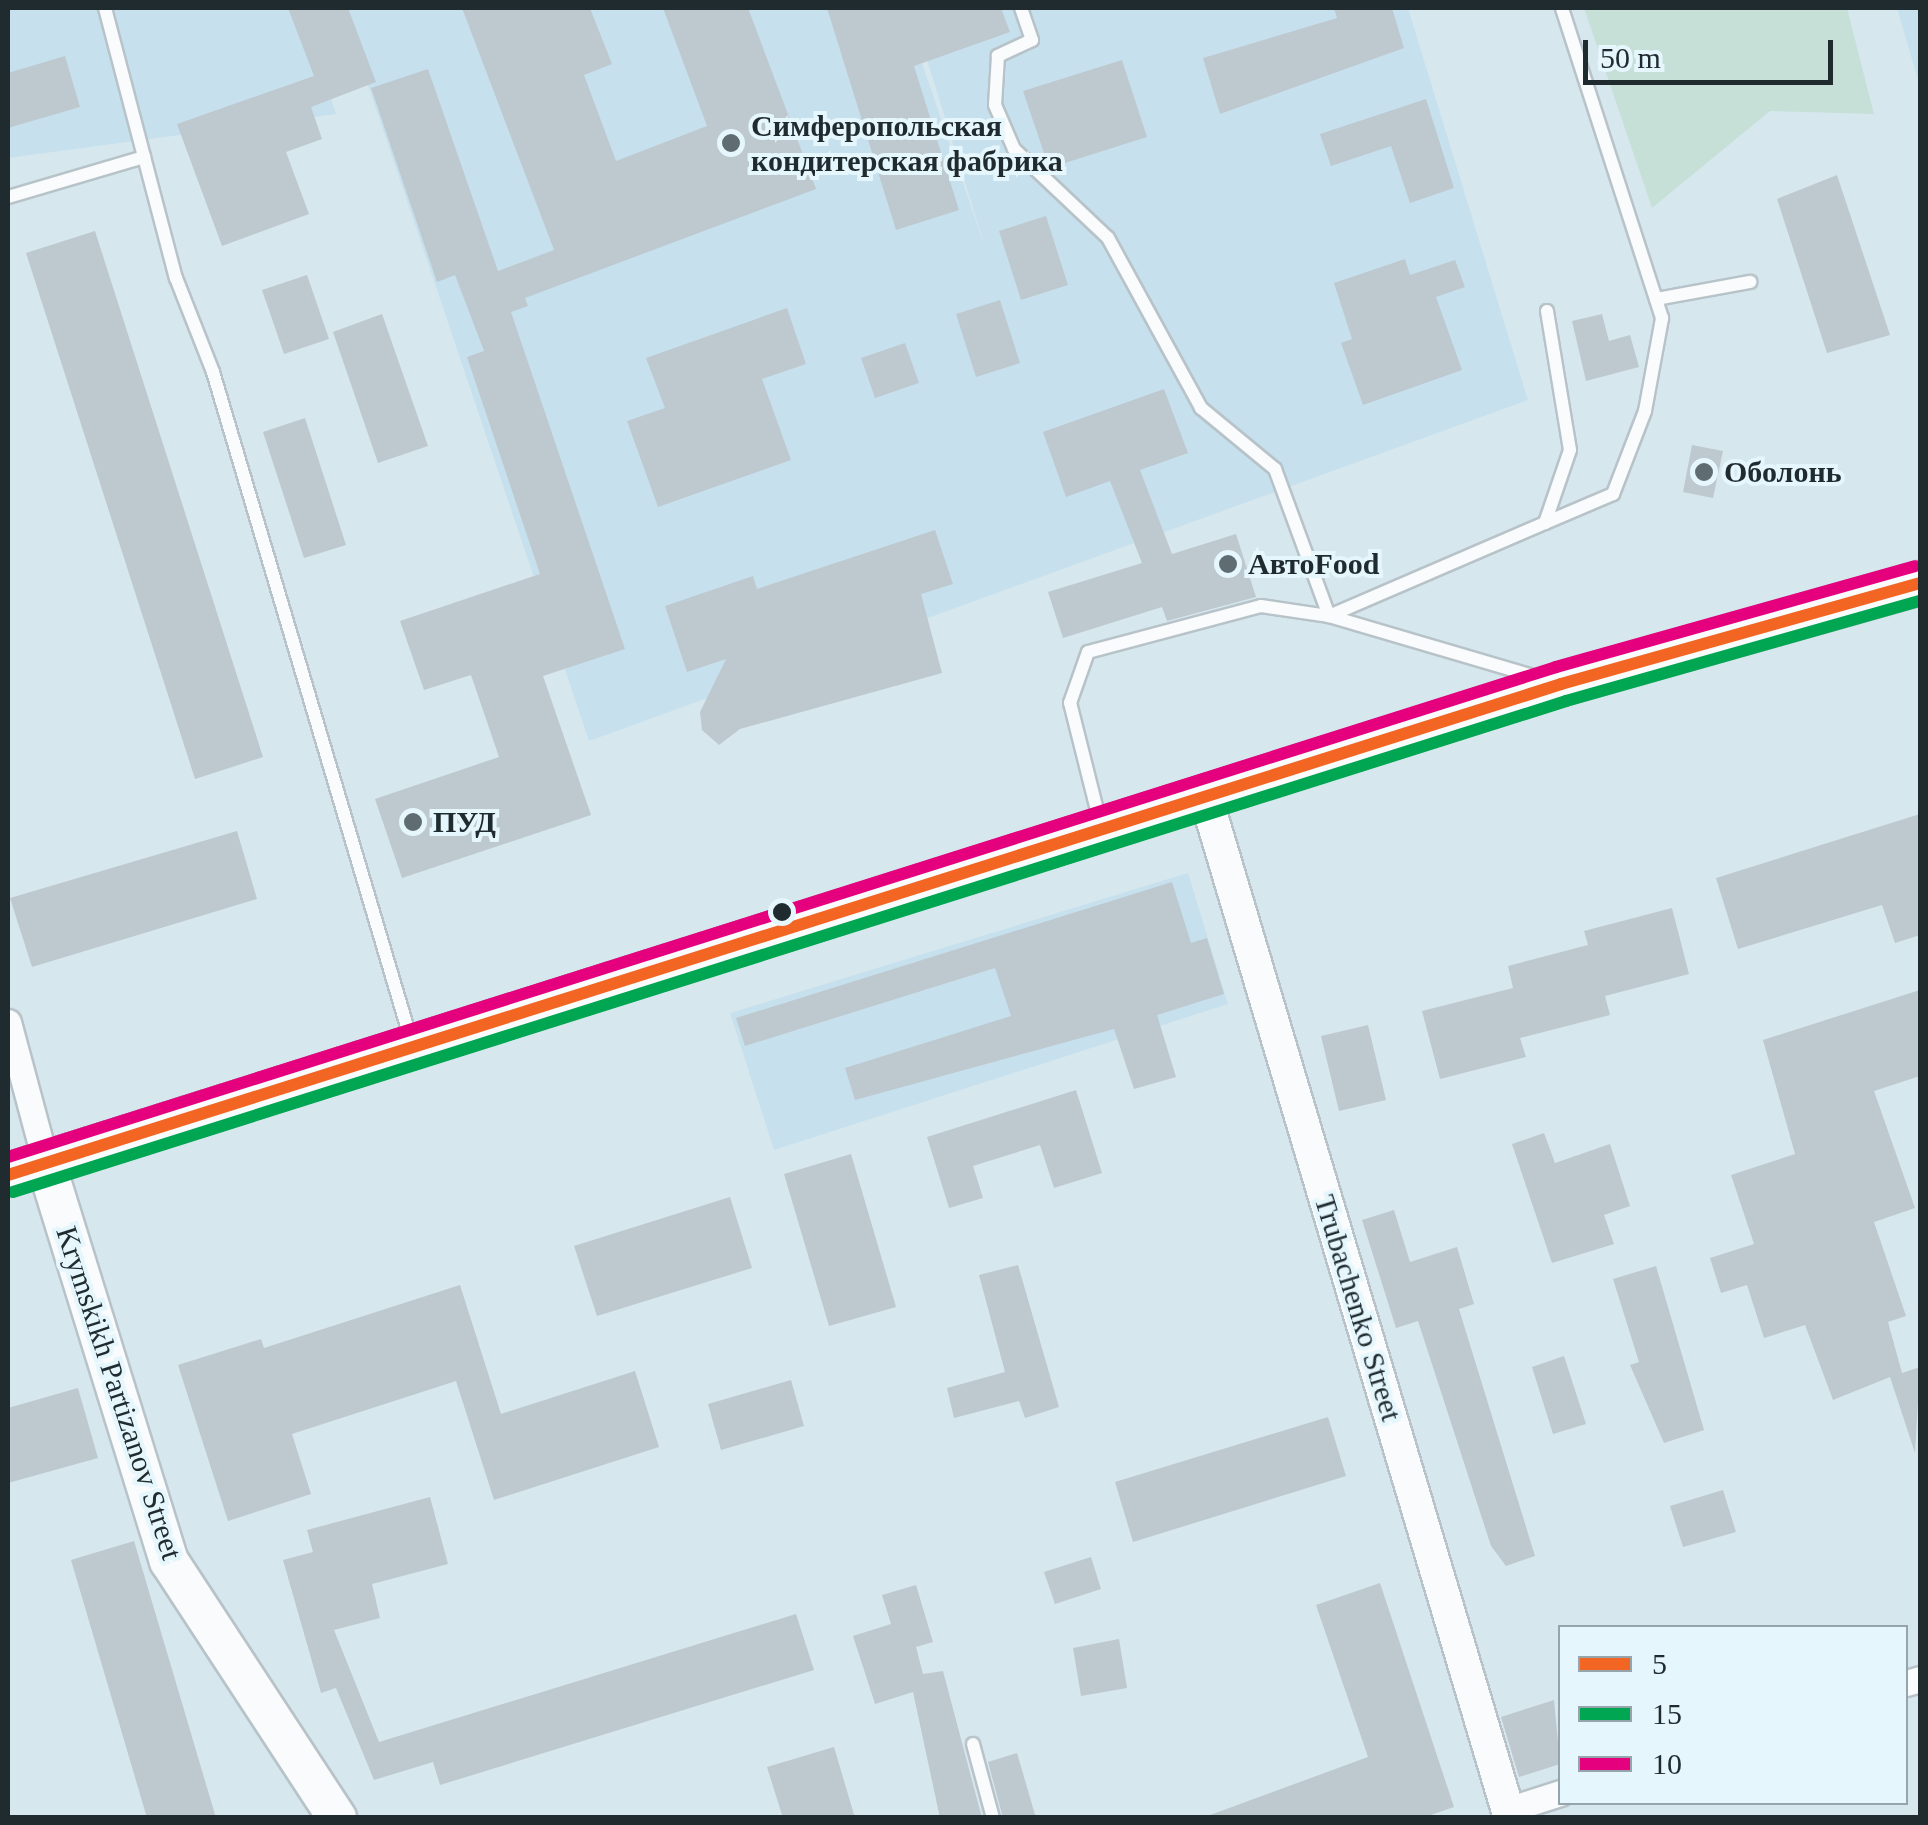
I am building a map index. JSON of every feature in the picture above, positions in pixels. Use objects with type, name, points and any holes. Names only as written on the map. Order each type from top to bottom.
[{"type":"main road","points":[[27,1169],[414,1050],[1561,684],[1920,583]]},
{"type":"main road","name":"Krymskikh Partizanov Street","points":[[27,1169],[169,1561],[337,1818]]},
{"type":"street","name":"Trubachenko Street","points":[[1206,798],[1500,1815]]},
{"type":"street","points":[[8,1022],[27,1169]]},
{"type":"street","points":[[1500,1815],[1558,1794]]},
{"type":"lane","points":[[105,8],[144,157],[414,1050]]},
{"type":"lane","points":[[1021,8],[1032,40],[998,56],[995,104],[1014,148],[1108,238],[1201,408],[1276,469],[1329,616]]},
{"type":"lane","points":[[1329,616],[1614,494],[1645,411],[1662,318],[1562,8]]},
{"type":"lane","points":[[8,198],[144,157]]},
{"type":"lane","points":[[1656,299],[1750,282]]},
{"type":"lane","points":[[1545,523],[1570,450],[1546,311]]},
{"type":"lane","points":[[1102,830],[1070,703],[1088,652],[1261,606],[1329,616],[1561,684]]},
{"type":"lane","points":[[973,1744],[993,1818]]},
{"type":"shaded area","points":[[8,8],[302,8],[336,114],[8,158]]},
{"type":"shaded area","points":[[342,8],[903,8],[986,250],[911,8],[1408,8],[1528,400],[589,741]]},
{"type":"shaded area","points":[[1897,8],[1920,8],[1920,87]]},
{"type":"shaded area","points":[[1188,873],[1228,1004],[774,1150],[730,1013]]},
{"type":"green space","points":[[1584,8],[1847,8],[1874,114],[1770,111],[1652,208]]},
{"type":"building","points":[[288,8],[348,8],[376,82],[311,107],[322,139],[286,152],[309,214],[222,246],[177,124],[314,76]]},
{"type":"building","points":[[462,8],[590,8],[612,64],[584,75],[616,161],[707,126],[663,8],[748,8],[816,189],[525,298],[528,306],[511,312],[625,649],[543,676],[591,815],[402,878],[375,799],[499,757],[471,675],[424,690],[400,621],[540,574],[467,357],[484,351],[455,275],[437,282],[371,88],[428,69],[498,271],[554,250]]},
{"type":"building","points":[[827,8],[1001,8],[1010,32],[914,66],[959,210],[896,230]]},
{"type":"building","points":[[1334,8],[1392,8],[1404,48],[1220,114],[1203,58],[1337,18]]},
{"type":"building","points":[[65,56],[80,107],[8,128],[8,73]]},
{"type":"building","points":[[1122,60],[1147,137],[1049,168],[1023,91]]},
{"type":"building","points":[[1426,99],[1454,188],[1410,203],[1391,146],[1331,166],[1320,134]]},
{"type":"building","points":[[1837,175],[1890,335],[1827,353],[1777,199]]},
{"type":"building","points":[[1046,216],[1068,285],[1021,300],[999,231]]},
{"type":"building","points":[[95,231],[263,757],[195,779],[26,253]]},
{"type":"building","points":[[1405,259],[1410,275],[1455,260],[1465,287],[1436,297],[1462,370],[1363,405],[1341,343],[1352,339],[1334,283]]},
{"type":"building","points":[[307,275],[329,339],[284,354],[262,290]]},
{"type":"building","points":[[1000,300],[1020,363],[976,377],[956,314]]},
{"type":"building","points":[[787,308],[806,364],[762,379],[791,460],[658,507],[627,421],[665,408],[646,358]]},
{"type":"building","points":[[382,314],[428,446],[378,463],[333,332]]},
{"type":"building","points":[[1602,314],[1609,341],[1630,335],[1639,367],[1586,381],[1572,321]]},
{"type":"building","points":[[905,343],[919,383],[875,398],[861,358]]},
{"type":"building","points":[[1164,389],[1188,453],[1140,470],[1172,554],[1236,534],[1256,597],[1167,621],[1162,607],[1063,638],[1048,592],[1142,563],[1110,481],[1066,497],[1043,432]]},
{"type":"building","points":[[305,418],[346,545],[304,558],[263,432]]},
{"type":"building","points":[[1692,445],[1723,451],[1713,498],[1683,492]]},
{"type":"building","points":[[935,530],[953,584],[921,594],[942,673],[740,729],[719,745],[702,730],[700,712],[726,659],[687,672],[665,606],[753,576],[757,589]]},
{"type":"building","points":[[1920,814],[1920,935],[1895,943],[1882,905],[1738,949],[1716,878]]},
{"type":"building","points":[[237,831],[257,899],[32,967],[10,898]]},
{"type":"building","points":[[1172,882],[1191,943],[1207,938],[1224,994],[1157,1015],[1176,1077],[1134,1089],[1114,1029],[855,1100],[845,1068],[1011,1016],[995,968],[745,1046],[736,1018]]},
{"type":"building","points":[[1672,908],[1689,974],[1605,996],[1610,1015],[1520,1038],[1526,1057],[1440,1079],[1422,1011],[1513,988],[1508,966],[1588,945],[1584,931]]},
{"type":"building","points":[[1920,990],[1920,1076],[1874,1091],[1915,1208],[1874,1222],[1906,1316],[1888,1322],[1902,1373],[1920,1367],[1915,1453],[1890,1377],[1833,1400],[1805,1325],[1764,1338],[1747,1285],[1721,1293],[1710,1258],[1754,1244],[1731,1175],[1795,1154],[1763,1040]]},
{"type":"building","points":[[1368,1025],[1386,1100],[1339,1111],[1321,1036]]},
{"type":"building","points":[[1076,1090],[1102,1173],[1054,1188],[1040,1145],[973,1166],[983,1198],[949,1208],[927,1137]]},
{"type":"building","points":[[1544,1133],[1555,1163],[1610,1144],[1630,1206],[1604,1215],[1614,1244],[1552,1263],[1512,1144]]},
{"type":"building","points":[[851,1154],[896,1307],[829,1326],[784,1174]]},
{"type":"building","points":[[730,1197],[752,1268],[597,1316],[574,1246]]},
{"type":"building","points":[[1394,1210],[1410,1262],[1457,1247],[1474,1304],[1459,1309],[1535,1556],[1506,1566],[1491,1546],[1418,1321],[1396,1328],[1362,1220]]},
{"type":"building","points":[[1018,1265],[1059,1407],[1025,1418],[1019,1401],[954,1418],[947,1388],[1005,1372],[979,1275]]},
{"type":"building","points":[[1656,1266],[1704,1430],[1664,1443],[1630,1365],[1639,1362],[1613,1279]]},
{"type":"building","points":[[460,1285],[501,1414],[635,1371],[659,1447],[494,1500],[456,1381],[292,1434],[311,1494],[228,1521],[178,1365],[261,1339],[264,1348]]},
{"type":"building","points":[[1564,1356],[1586,1424],[1553,1434],[1532,1367]]},
{"type":"building","points":[[791,1380],[804,1426],[721,1450],[708,1404]]},
{"type":"building","points":[[78,1388],[98,1458],[8,1483],[8,1408]]},
{"type":"building","points":[[1328,1417],[1346,1476],[1133,1542],[1115,1482]]},
{"type":"building","points":[[1723,1490],[1736,1532],[1683,1547],[1670,1506]]},
{"type":"building","points":[[430,1497],[448,1564],[372,1584],[380,1618],[334,1630],[379,1742],[796,1614],[814,1670],[440,1785],[433,1762],[374,1780],[336,1688],[321,1693],[283,1560],[313,1552],[307,1530]]},
{"type":"building","points":[[134,1541],[216,1818],[147,1818],[71,1560]]},
{"type":"building","points":[[1091,1557],[1101,1589],[1055,1604],[1044,1572]]},
{"type":"building","points":[[1380,1583],[1454,1807],[1422,1818],[1202,1818],[1368,1757],[1316,1605]]},
{"type":"building","points":[[916,1585],[933,1642],[916,1647],[923,1674],[943,1671],[982,1818],[940,1818],[913,1692],[875,1704],[853,1636],[891,1624],[882,1595]]},
{"type":"building","points":[[1119,1639],[1127,1688],[1081,1696],[1073,1648]]},
{"type":"building","points":[[1554,1700],[1558,1765],[1519,1777],[1501,1717]]},
{"type":"building","points":[[834,1747],[855,1818],[783,1818],[767,1767]]},
{"type":"building","points":[[1017,1753],[1036,1818],[1003,1818],[988,1762]]},
{"type":"transit line","name":"10","points":[[8,1157],[1556,667],[1915,566]]},
{"type":"transit line","name":"5","points":[[8,1175],[1561,684],[1920,583]]},
{"type":"transit line","name":"15","points":[[13,1192],[1566,701],[1920,601]]},
{"type":"place","name":"Симферопольская кондитерская фабрика","points":[[731,143]]},
{"type":"place","name":"Оболонь","points":[[1704,472]]},
{"type":"place","name":"АвтоFood","points":[[1228,564]]},
{"type":"place","name":"ПУД","points":[[413,822]]}]
